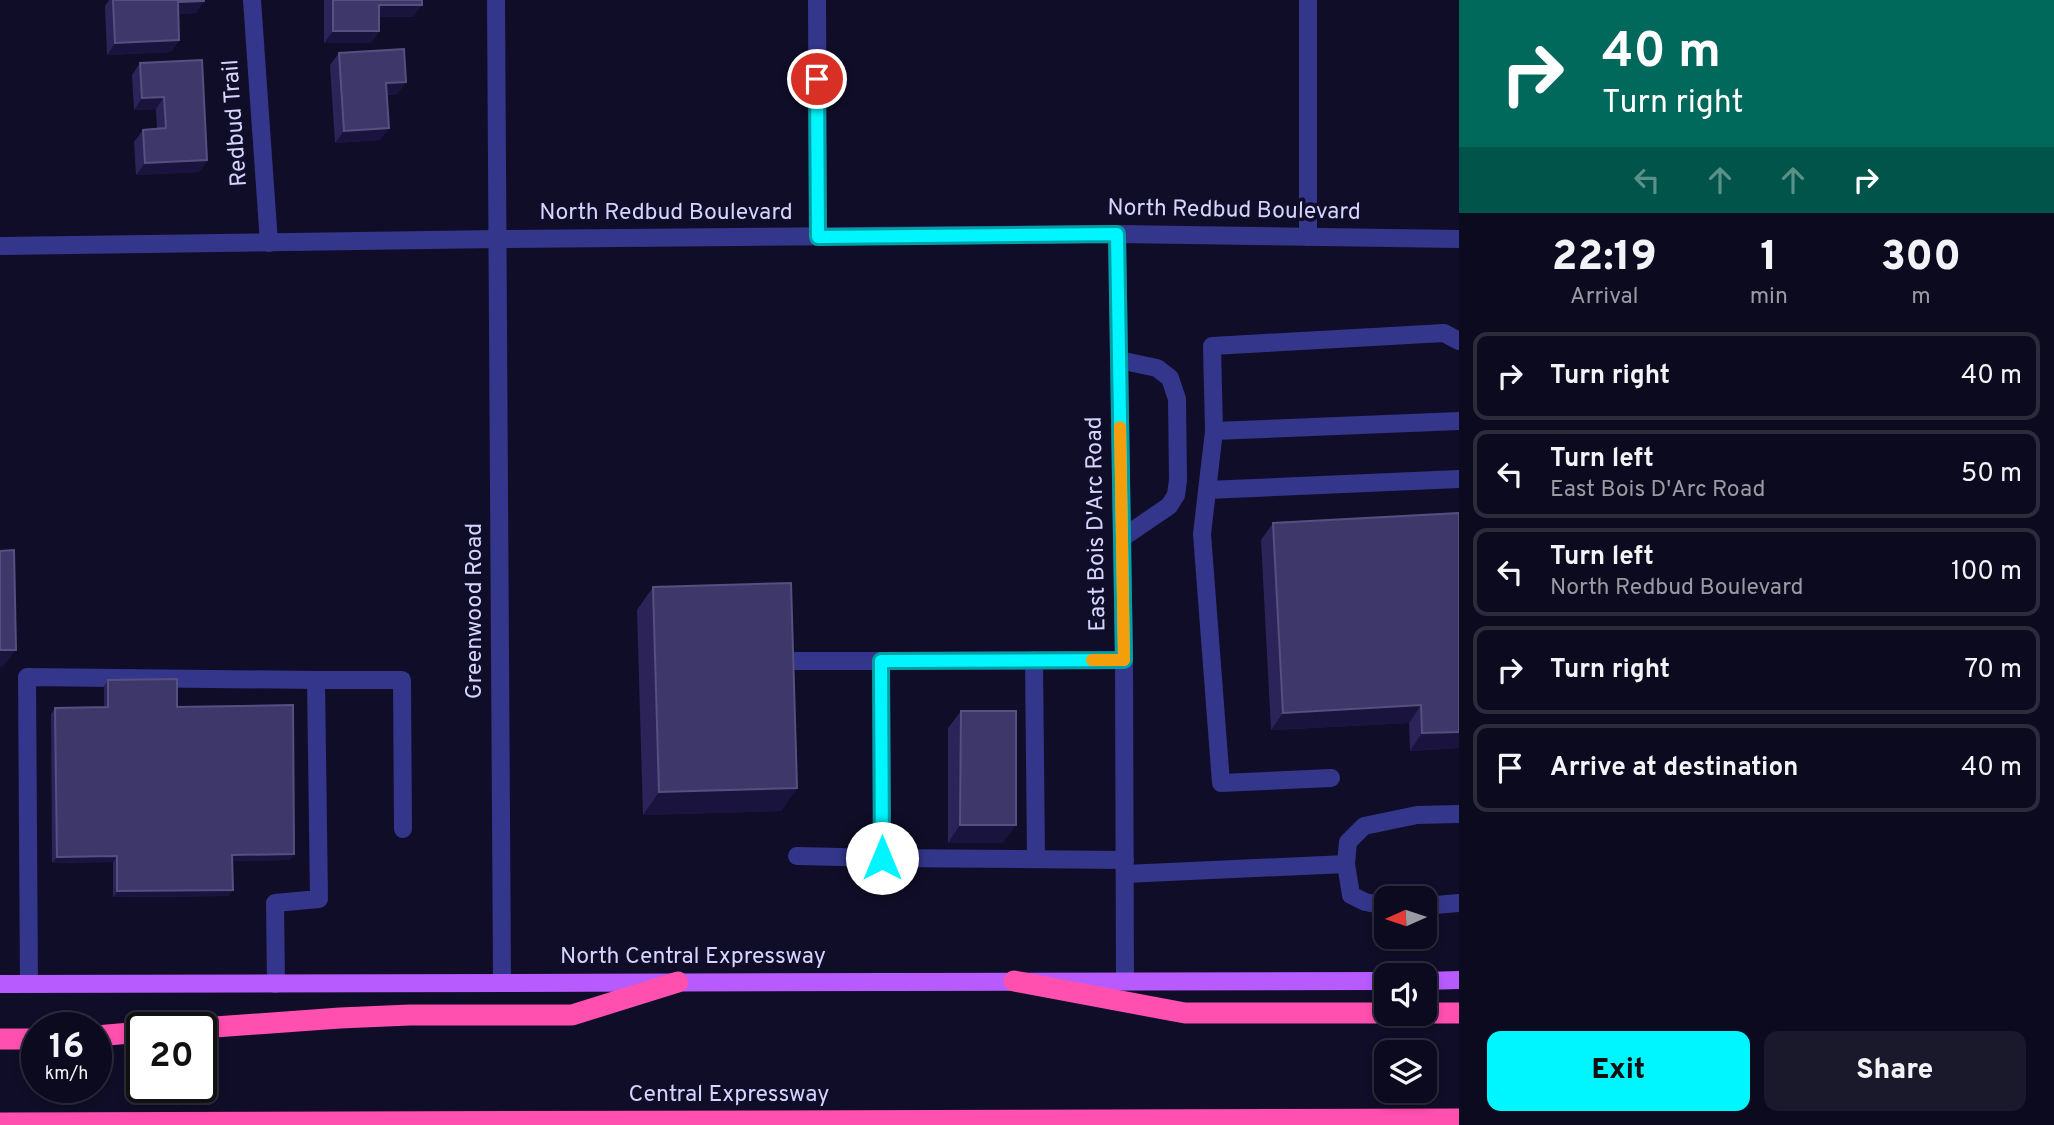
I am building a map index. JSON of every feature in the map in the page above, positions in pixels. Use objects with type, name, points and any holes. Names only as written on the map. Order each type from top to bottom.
[{"type":"highway","points":[[1014,981],[1185,1013],[1374,1013]]},
{"type":"highway","points":[[217,1027],[363,1017],[572,1014],[678,982]]},
{"type":"highway","points":[[1437,1013],[1459,1013]]},
{"type":"highway","points":[[0,1039],[21,1039]]},
{"type":"highway","name":"Central Expressway","points":[[0,1123],[1459,1119]]},
{"type":"main road","points":[[1437,981],[1459,980]]},
{"type":"main road","name":"North Central Expressway","points":[[0,984],[1374,981]]},
{"type":"street","name":"Redbud Trail","points":[[252,0],[269,243]]},
{"type":"street","name":"Greenwood Road","points":[[496,0],[502,982]]},
{"type":"street","points":[[817,0],[818,237]]},
{"type":"street","points":[[1308,0],[1308,237]]},
{"type":"street","name":"North Redbud Boulevard","points":[[0,246],[1117,234],[1459,239]]},
{"type":"street","name":"East Bois D'Arc Road","points":[[1117,234],[1124,660],[1125,981]]},
{"type":"street","points":[[1331,778],[1221,783],[1202,534],[1214,431],[1212,346],[1444,333],[1459,341]]},
{"type":"street","points":[[1119,360],[1157,368],[1170,378],[1177,399],[1176,495],[1168,506],[1122,538]]},
{"type":"street","points":[[1214,431],[1459,421]]},
{"type":"street","points":[[1208,490],[1459,479]]},
{"type":"street","points":[[1034,660],[1036,859]]},
{"type":"street","points":[[794,661],[1124,660]]},
{"type":"street","points":[[881,661],[882,858]]},
{"type":"street","points":[[29,984],[27,677],[402,680],[403,829]]},
{"type":"street","points":[[276,984],[275,902],[320,899],[316,680]]},
{"type":"street","points":[[1374,904],[1351,895],[1346,864],[1348,842],[1364,826],[1418,815],[1459,814]]},
{"type":"street","points":[[797,856],[1036,859],[1125,867],[1346,864]]},
{"type":"street","points":[[1437,905],[1459,903]]},
{"type":"building","points":[[113,0],[204,1],[178,2],[179,40],[115,43]]},
{"type":"building","points":[[333,0],[422,0],[422,5],[379,5],[379,31],[333,31]]},
{"type":"building","points":[[404,49],[406,82],[386,83],[389,128],[344,131],[339,53]]},
{"type":"building","points":[[202,60],[207,160],[145,163],[143,130],[166,128],[164,97],[142,98],[140,63]]},
{"type":"building","points":[[1459,513],[1459,732],[1422,733],[1421,705],[1283,713],[1273,523]]},
{"type":"building","points":[[14,550],[16,650],[0,650],[0,551]]},
{"type":"building","points":[[791,583],[797,788],[659,792],[653,587]]},
{"type":"building","points":[[177,679],[177,707],[293,705],[294,854],[232,855],[233,890],[117,891],[117,856],[57,857],[55,708],[108,707],[108,680]]},
{"type":"building","points":[[961,711],[1016,711],[1016,825],[960,825]]},
{"type":"slow traffic","points":[[1092,660],[1124,660],[1120,427]]},
{"type":"route","points":[[817,79],[818,237],[1117,234],[1124,660],[881,661],[882,858]]}]
